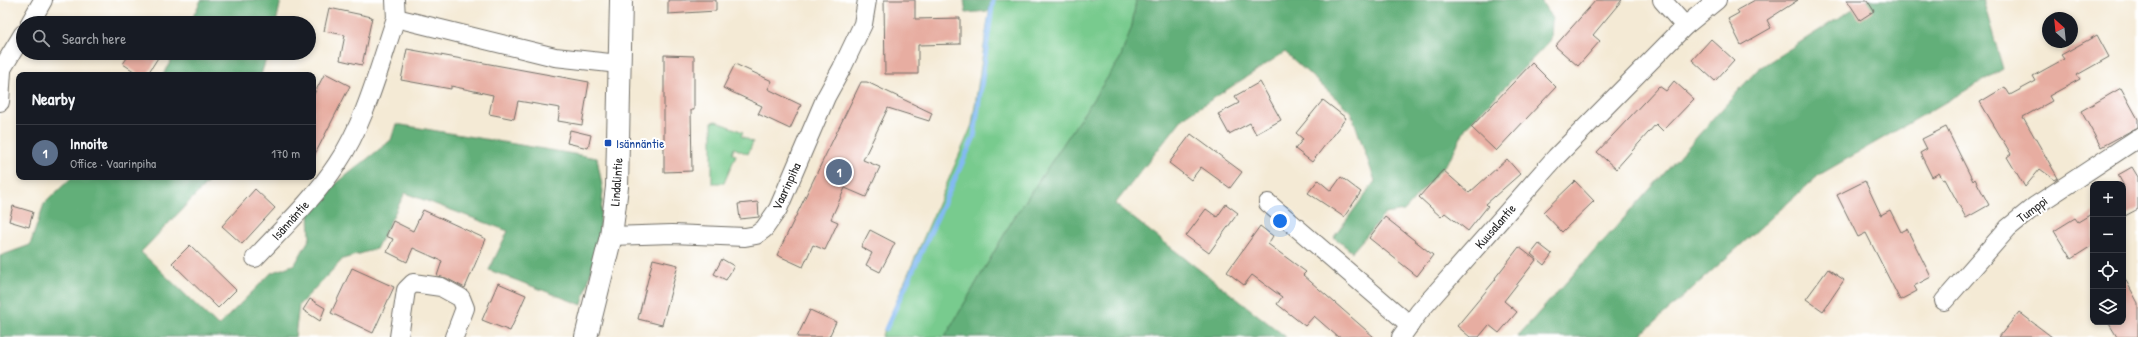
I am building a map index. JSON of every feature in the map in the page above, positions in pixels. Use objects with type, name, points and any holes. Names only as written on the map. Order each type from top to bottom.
[{"type":"street","points":[[34,16],[43,0]]},
{"type":"street","points":[[395,0],[396,18],[555,57],[619,64]]},
{"type":"street","name":"Lindalintie","points":[[586,337],[610,236],[617,187],[621,0]]},
{"type":"street","name":"Vaarinpiha","points":[[610,236],[672,234],[745,237],[756,235],[764,229],[778,209],[826,97],[863,24],[867,0]]},
{"type":"street","points":[[1662,0],[1686,26]]},
{"type":"street","name":"Kuusalantie","points":[[1268,203],[1406,331],[1556,157],[1686,26],[1717,0]]},
{"type":"street","name":"Isännäntie","points":[[255,258],[318,189],[337,164],[360,122],[396,18]]},
{"type":"street","points":[[0,102],[1,71],[16,46]]},
{"type":"street","name":"Tumppi","points":[[1944,301],[2008,228],[2035,206],[2138,138]]},
{"type":"street","points":[[399,337],[406,290],[413,283],[417,283],[441,287],[461,298],[465,308],[454,337]]},
{"type":"green space","points":[[201,0],[281,0],[278,16],[193,16]]},
{"type":"green space","points":[[964,0],[991,0],[989,11],[966,13]]},
{"type":"green space","points":[[991,0],[1136,0],[1132,26],[1120,59],[1012,221],[945,337],[881,337],[972,125]]},
{"type":"green space","points":[[1136,0],[1541,0],[1552,19],[1551,40],[1466,127],[1450,159],[1404,211],[1385,214],[1352,252],[1334,237],[1375,181],[1351,112],[1285,52],[1183,118],[1115,204],[1286,337],[945,337],[1012,221],[1120,59],[1132,26]]},
{"type":"green space","points":[[1867,0],[1983,0],[2003,69],[1819,175],[1638,337],[1517,337],[1758,69]]},
{"type":"green space","points":[[171,60],[266,60],[262,72],[165,72]]},
{"type":"green space","points":[[716,121],[743,132],[741,136],[753,142],[748,154],[734,148],[732,154],[736,155],[724,183],[712,183],[712,122]]},
{"type":"green space","points":[[396,124],[597,158],[603,191],[598,245],[582,305],[489,270],[508,231],[405,193],[376,249],[343,259],[299,305],[295,337],[0,337],[0,256],[30,245],[44,204],[69,180],[210,180],[141,252],[218,326],[271,273],[295,264],[310,238],[309,213],[323,194],[391,140]]},
{"type":"building","points":[[668,0],[716,0],[716,11],[668,14]]},
{"type":"building","points":[[884,0],[915,0],[915,19],[960,18],[960,44],[918,45],[918,74],[885,74]]},
{"type":"building","points":[[1596,0],[1622,0],[1593,35],[1600,41],[1578,66],[1555,46]]},
{"type":"building","points":[[1755,0],[1798,0],[1767,20],[1771,28],[1741,45],[1728,19],[1739,13],[1737,10]]},
{"type":"building","points":[[1847,0],[1867,0],[1874,11],[1860,20]]},
{"type":"building","points":[[329,8],[372,17],[362,65],[340,60],[345,35],[324,31]]},
{"type":"building","points":[[2097,35],[2109,57],[2077,75],[2080,79],[2049,96],[2052,101],[2023,117],[2058,178],[2055,180],[2040,169],[2025,187],[2007,157],[2011,154],[1980,102],[2005,87],[2010,95],[2036,81],[2033,76],[2064,59],[2061,55],[2074,48],[2078,48],[2078,46]]},
{"type":"building","points":[[1711,39],[1734,60],[1715,81],[1692,60]]},
{"type":"building","points":[[407,49],[589,82],[582,125],[558,121],[560,108],[518,101],[514,119],[489,114],[493,95],[451,86],[451,89],[401,80]]},
{"type":"building","points":[[664,55],[694,56],[694,110],[691,110],[692,171],[664,172]]},
{"type":"building","points":[[126,60],[157,60],[149,72],[135,72],[123,64]]},
{"type":"building","points":[[1532,63],[1556,87],[1496,151],[1471,127]]},
{"type":"building","points":[[735,64],[772,81],[768,89],[801,105],[790,129],[758,114],[762,106],[723,88]]},
{"type":"building","points":[[325,73],[350,86],[316,152],[316,90]]},
{"type":"building","points":[[1674,81],[1694,99],[1663,131],[1656,124],[1616,169],[1597,152],[1659,86],[1666,91]]},
{"type":"building","points":[[861,82],[867,82],[932,113],[929,121],[888,108],[863,160],[880,167],[866,197],[845,188],[831,219],[838,222],[825,250],[813,245],[803,267],[777,255]]},
{"type":"building","points":[[1260,82],[1281,120],[1256,134],[1250,123],[1229,134],[1218,114],[1239,103],[1235,96]]},
{"type":"building","points":[[2121,88],[2138,119],[2138,127],[2101,147],[2081,111]]},
{"type":"building","points":[[1323,100],[1346,118],[1312,162],[1295,149],[1303,139],[1296,133]]},
{"type":"building","points":[[1946,127],[1973,181],[1975,179],[1989,205],[1966,218],[1945,179],[1943,180],[1939,173],[1932,177],[1920,153],[1927,149],[1922,139]]},
{"type":"building","points":[[570,130],[591,135],[588,148],[567,143]]},
{"type":"building","points":[[1191,134],[1242,172],[1230,188],[1201,167],[1191,180],[1169,163]]},
{"type":"building","points":[[1507,159],[1520,174],[1486,204],[1488,206],[1468,231],[1445,213],[1441,217],[1419,197],[1443,170],[1469,193]]},
{"type":"building","points":[[2132,167],[2138,177],[2138,209],[2126,215],[2126,181],[2121,181],[2118,175]]},
{"type":"building","points":[[1341,177],[1361,192],[1344,217],[1308,193],[1318,180],[1331,191]]},
{"type":"building","points":[[1575,181],[1594,201],[1562,232],[1543,212]]},
{"type":"building","points":[[1865,181],[1881,215],[1890,210],[1901,232],[1907,229],[1931,277],[1914,286],[1917,291],[1900,300],[1866,233],[1858,237],[1837,195]]},
{"type":"building","points":[[255,189],[275,208],[242,244],[222,226]]},
{"type":"building","points":[[758,202],[759,217],[740,219],[738,204]]},
{"type":"building","points":[[1226,204],[1238,213],[1209,253],[1186,236],[1206,209],[1217,217]]},
{"type":"building","points":[[13,206],[33,212],[29,227],[9,221]]},
{"type":"building","points":[[423,210],[486,239],[465,288],[446,278],[437,276],[442,261],[413,248],[407,262],[387,252],[393,239],[386,236],[393,221],[413,231]]},
{"type":"building","points":[[2090,215],[2090,247],[2071,259],[2054,231],[2075,218],[2078,222]]},
{"type":"building","points":[[1385,217],[1433,255],[1417,276],[1369,238]]},
{"type":"building","points":[[1260,226],[1273,236],[1268,244],[1306,272],[1303,275],[1374,337],[1338,337],[1314,316],[1305,326],[1277,304],[1282,297],[1252,275],[1244,285],[1227,272]]},
{"type":"building","points":[[870,230],[895,243],[880,272],[866,265],[872,253],[861,247]]},
{"type":"building","points":[[1539,244],[1552,254],[1544,265],[1531,254]]},
{"type":"building","points":[[190,245],[236,290],[218,308],[172,263]]},
{"type":"building","points":[[1519,247],[1536,260],[1504,301],[1517,312],[1499,333],[1489,325],[1479,337],[1470,337],[1457,326],[1496,279],[1495,278]]},
{"type":"building","points":[[653,259],[678,265],[662,325],[638,319]]},
{"type":"building","points":[[722,259],[734,266],[726,280],[714,274]]},
{"type":"building","points":[[352,268],[394,287],[373,333],[331,313]]},
{"type":"building","points":[[1828,269],[1844,280],[1823,311],[1806,299]]},
{"type":"building","points":[[2126,281],[2138,303],[2138,337],[2117,337],[2110,325],[2126,325]]},
{"type":"building","points":[[498,283],[526,295],[510,331],[482,320]]},
{"type":"building","points":[[310,299],[325,308],[320,321],[303,310]]},
{"type":"building","points":[[810,310],[836,322],[829,337],[797,337]]},
{"type":"building","points":[[2019,312],[2052,337],[1999,337]]},
{"type":"waterway","points":[[886,329],[974,137],[993,0]]},
{"type":"place","name":"Isännäntie","points":[[608,143]]},
{"type":"place","name":"Innoite","points":[[839,172]]}]
